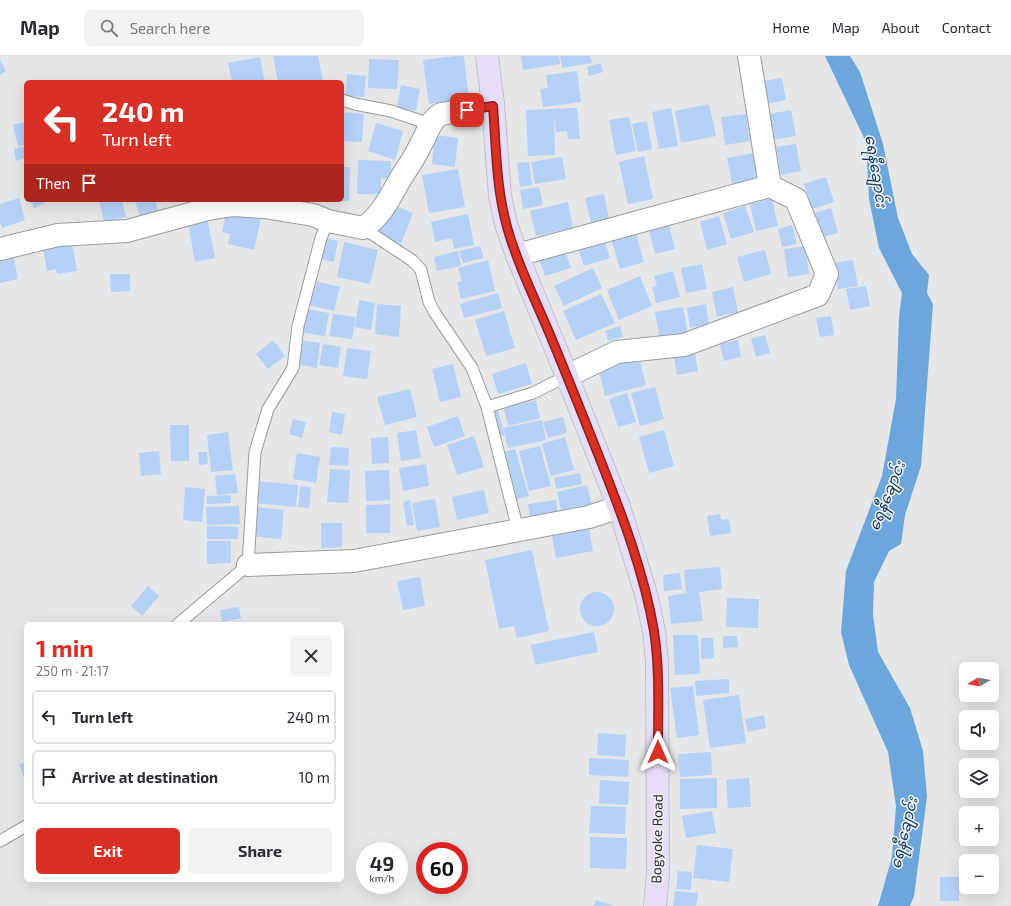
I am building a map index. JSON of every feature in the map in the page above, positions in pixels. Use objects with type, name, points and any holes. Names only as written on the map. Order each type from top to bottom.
[{"type":"main road","name":"Bogyoke Road","points":[[487,56],[493,106],[500,196],[506,224],[517,255],[619,507],[646,594],[654,630],[657,662],[658,873],[655,906]]},
{"type":"street","points":[[749,56],[770,186]]},
{"type":"street","points":[[0,249],[58,235],[127,231],[208,209],[233,205],[264,207],[313,215],[328,221],[363,228],[372,222],[383,209],[422,143],[430,124],[436,117],[441,114],[493,106]]},
{"type":"street","points":[[517,255],[770,186],[796,199],[827,274],[818,295],[684,344],[617,352],[567,376]]},
{"type":"street","points":[[248,565],[354,561],[589,517],[619,507]]},
{"type":"lane","points":[[344,101],[392,111],[430,124]]},
{"type":"lane","points":[[180,622],[248,565],[255,452],[268,409],[293,368],[298,326],[321,238],[328,221]]},
{"type":"lane","points":[[363,228],[413,261],[421,270],[429,302],[472,368],[487,407],[518,530]]},
{"type":"lane","points":[[487,407],[534,393],[567,376]]},
{"type":"lane","points":[[0,841],[24,827]]},
{"type":"water","name":"ရေနီချောင်း","points":[[825,56],[850,56],[860,72],[883,144],[898,218],[912,254],[929,275],[927,293],[933,304],[921,466],[905,515],[901,544],[889,551],[874,582],[873,615],[878,652],[910,708],[923,751],[927,797],[914,896],[910,906],[878,906],[892,857],[896,806],[888,752],[849,665],[841,632],[846,571],[882,476],[896,399],[899,317],[902,293],[879,248],[869,199],[866,142]]},
{"type":"building","points":[[273,56],[318,56],[323,80],[278,80]]},
{"type":"building","points":[[464,56],[469,99],[429,104],[423,60]]},
{"type":"building","points":[[521,56],[559,56],[560,64],[523,70]]},
{"type":"building","points":[[560,56],[590,56],[592,63],[562,68]]},
{"type":"building","points":[[260,57],[265,80],[232,80],[228,63]]},
{"type":"building","points":[[369,59],[399,60],[397,89],[368,88]]},
{"type":"building","points":[[0,60],[6,71],[0,75]]},
{"type":"building","points":[[601,63],[603,72],[589,76],[587,67]]},
{"type":"building","points":[[577,71],[581,102],[543,107],[540,89],[548,88],[546,75]]},
{"type":"building","points":[[347,74],[366,76],[364,97],[346,96]]},
{"type":"building","points":[[782,78],[786,100],[766,104],[763,81]]},
{"type":"building","points":[[401,85],[420,89],[416,111],[397,108]]},
{"type":"building","points":[[709,104],[716,136],[681,143],[675,111]]},
{"type":"building","points":[[577,108],[580,139],[568,139],[567,131],[556,132],[554,113],[555,155],[528,156],[526,110]]},
{"type":"building","points":[[671,108],[678,146],[659,149],[652,112]]},
{"type":"building","points":[[791,110],[796,136],[773,140],[769,114]]},
{"type":"building","points":[[344,112],[364,114],[362,142],[344,141]]},
{"type":"building","points":[[746,114],[750,141],[725,145],[721,117]]},
{"type":"building","points":[[629,117],[636,151],[616,155],[609,120]]},
{"type":"building","points":[[647,121],[652,149],[638,152],[632,124]]},
{"type":"building","points":[[24,122],[24,145],[18,146],[13,125]]},
{"type":"building","points":[[376,123],[403,131],[395,160],[368,151]]},
{"type":"building","points":[[435,135],[458,138],[455,167],[432,164]]},
{"type":"building","points":[[796,144],[801,171],[781,175],[776,147]]},
{"type":"building","points":[[24,146],[24,159],[16,161],[14,149]]},
{"type":"building","points":[[755,153],[759,179],[732,184],[727,158]]},
{"type":"building","points":[[644,156],[653,199],[628,204],[619,162]]},
{"type":"building","points":[[562,157],[566,179],[535,184],[531,162]]},
{"type":"building","points":[[358,160],[391,161],[391,179],[381,178],[381,194],[357,194]]},
{"type":"building","points":[[529,162],[532,185],[520,187],[517,163]]},
{"type":"building","points":[[344,167],[350,167],[349,201],[344,201]]},
{"type":"building","points":[[458,169],[465,207],[429,213],[422,175]]},
{"type":"building","points":[[826,177],[834,202],[812,209],[804,184]]},
{"type":"building","points":[[539,187],[543,205],[523,209],[520,190]]},
{"type":"building","points":[[604,194],[609,219],[591,223],[585,198]]},
{"type":"building","points":[[19,198],[25,220],[2,228],[0,222],[0,204]]},
{"type":"building","points":[[772,198],[778,226],[756,231],[750,204]]},
{"type":"building","points":[[31,202],[47,202],[34,208]]},
{"type":"building","points":[[99,202],[122,202],[126,217],[104,222]]},
{"type":"building","points":[[136,202],[156,202],[159,213],[140,218]]},
{"type":"building","points":[[568,202],[573,228],[536,236],[530,211]]},
{"type":"building","points":[[388,203],[413,213],[401,244],[376,234]]},
{"type":"building","points":[[745,206],[754,232],[731,239],[723,213]]},
{"type":"building","points":[[831,208],[838,233],[820,238],[814,213]]},
{"type":"building","points":[[227,210],[261,218],[254,250],[228,244],[230,234],[222,232]]},
{"type":"building","points":[[468,214],[474,245],[454,249],[452,238],[435,242],[431,222]]},
{"type":"building","points":[[719,216],[727,244],[707,250],[700,222]]},
{"type":"building","points":[[207,218],[215,258],[195,262],[188,222]]},
{"type":"building","points":[[668,221],[675,249],[655,254],[648,226]]},
{"type":"building","points":[[792,225],[797,244],[782,247],[778,229]]},
{"type":"building","points":[[635,231],[644,262],[620,269],[611,238]]},
{"type":"building","points":[[603,236],[610,258],[584,266],[577,245]]},
{"type":"building","points":[[324,238],[338,241],[334,262],[320,259]]},
{"type":"building","points":[[344,242],[378,250],[370,284],[337,277]]},
{"type":"building","points":[[72,243],[77,271],[57,274],[56,269],[47,271],[43,248]]},
{"type":"building","points":[[480,246],[484,258],[463,263],[459,251]]},
{"type":"building","points":[[805,246],[809,274],[788,277],[784,249]]},
{"type":"building","points":[[564,248],[571,268],[545,276],[538,256]]},
{"type":"building","points":[[765,250],[771,274],[744,282],[737,257]]},
{"type":"building","points":[[458,251],[461,266],[437,271],[434,257]]},
{"type":"building","points":[[13,254],[18,279],[0,283],[0,257]]},
{"type":"building","points":[[488,260],[495,291],[461,299],[457,282],[462,281],[458,268]]},
{"type":"building","points":[[853,260],[858,286],[838,289],[834,263]]},
{"type":"building","points":[[702,264],[707,289],[686,293],[681,268]]},
{"type":"building","points":[[593,268],[602,288],[564,306],[554,286]]},
{"type":"building","points":[[673,271],[680,297],[656,303],[652,287],[657,286],[654,276]]},
{"type":"building","points":[[110,274],[130,274],[130,291],[111,292]]},
{"type":"building","points":[[640,276],[652,306],[619,320],[607,290]]},
{"type":"building","points":[[311,280],[340,287],[334,311],[305,304]]},
{"type":"building","points":[[866,286],[870,306],[850,310],[846,289]]},
{"type":"building","points":[[733,287],[738,312],[717,317],[712,292]]},
{"type":"building","points":[[498,293],[502,308],[464,318],[460,304]]},
{"type":"building","points":[[601,294],[615,323],[576,340],[563,311]]},
{"type":"building","points":[[359,300],[375,303],[371,330],[355,327]]},
{"type":"building","points":[[377,304],[401,306],[399,337],[375,334]]},
{"type":"building","points":[[706,304],[709,324],[690,328],[687,308]]},
{"type":"building","points":[[683,307],[688,335],[660,340],[655,312]]},
{"type":"building","points":[[302,308],[329,313],[325,336],[298,332]]},
{"type":"building","points":[[504,311],[515,348],[486,356],[475,320]]},
{"type":"building","points":[[333,314],[356,317],[352,339],[329,336]]},
{"type":"building","points":[[831,316],[834,335],[820,337],[816,318]]},
{"type":"building","points":[[620,326],[623,337],[608,341],[605,331]]},
{"type":"building","points":[[765,335],[770,353],[756,357],[751,339]]},
{"type":"building","points":[[273,340],[285,356],[268,369],[256,354]]},
{"type":"building","points":[[300,340],[320,343],[317,368],[295,364]]},
{"type":"building","points":[[738,340],[741,357],[724,361],[720,344]]},
{"type":"building","points":[[323,344],[341,347],[338,368],[319,365]]},
{"type":"building","points":[[347,348],[371,351],[367,379],[343,376]]},
{"type":"building","points":[[694,348],[698,371],[677,375],[673,352]]},
{"type":"building","points":[[639,357],[646,385],[605,396],[598,367]]},
{"type":"building","points":[[526,363],[532,384],[498,394],[492,374]]},
{"type":"building","points":[[453,364],[461,397],[440,402],[432,369]]},
{"type":"building","points":[[655,387],[664,419],[640,426],[631,393]]},
{"type":"building","points":[[410,389],[417,417],[385,425],[377,397]]},
{"type":"building","points":[[627,393],[636,422],[618,427],[609,399]]},
{"type":"building","points":[[536,400],[540,418],[508,426],[504,408]]},
{"type":"building","points":[[498,410],[504,435],[496,437],[490,412]]},
{"type":"building","points":[[332,412],[345,414],[342,435],[329,432]]},
{"type":"building","points":[[458,416],[465,436],[434,447],[427,427]]},
{"type":"building","points":[[563,417],[567,433],[548,438],[543,422]]},
{"type":"building","points":[[293,419],[306,422],[302,438],[289,434]]},
{"type":"building","points":[[542,420],[546,440],[508,448],[503,428]]},
{"type":"building","points":[[170,425],[189,425],[189,461],[171,461]]},
{"type":"building","points":[[416,430],[421,458],[401,461],[397,433]]},
{"type":"building","points":[[664,430],[674,466],[649,473],[639,437]]},
{"type":"building","points":[[228,432],[233,470],[211,472],[207,435]]},
{"type":"building","points":[[474,436],[484,467],[457,475],[447,445]]},
{"type":"building","points":[[388,437],[389,463],[372,464],[371,438]]},
{"type":"building","points":[[565,437],[574,470],[551,476],[542,444]]},
{"type":"building","points":[[540,446],[551,486],[529,491],[519,451]]},
{"type":"building","points":[[331,447],[349,448],[348,466],[329,465]]},
{"type":"building","points":[[515,449],[529,496],[515,500],[501,453]]},
{"type":"building","points":[[159,451],[161,474],[141,476],[139,453]]},
{"type":"building","points":[[198,452],[207,452],[208,464],[199,465]]},
{"type":"building","points":[[297,453],[320,457],[316,483],[293,479]]},
{"type":"building","points":[[426,464],[429,486],[403,491],[399,468]]},
{"type":"building","points":[[330,469],[350,470],[348,503],[327,502]]},
{"type":"building","points":[[389,470],[390,500],[366,501],[365,471]]},
{"type":"building","points":[[580,473],[582,484],[556,489],[554,478]]},
{"type":"building","points":[[235,474],[238,493],[217,495],[215,476]]},
{"type":"building","points":[[256,481],[298,485],[296,507],[254,503]]},
{"type":"building","points":[[587,485],[592,507],[562,514],[557,492]]},
{"type":"building","points":[[300,486],[311,487],[309,508],[298,507]]},
{"type":"building","points":[[185,487],[205,489],[202,522],[183,520]]},
{"type":"building","points":[[484,490],[489,513],[457,520],[452,497]]},
{"type":"building","points":[[231,495],[231,503],[207,504],[207,496]]},
{"type":"building","points":[[435,499],[440,527],[417,531],[412,503]]},
{"type":"building","points":[[410,500],[414,525],[407,526],[403,502]]},
{"type":"building","points":[[556,500],[558,515],[530,519],[528,504]]},
{"type":"building","points":[[390,504],[390,533],[366,533],[366,505]]},
{"type":"building","points":[[239,506],[240,524],[207,525],[206,507]]},
{"type":"building","points":[[255,507],[284,510],[281,539],[252,536]]},
{"type":"building","points":[[720,514],[721,520],[729,519],[731,533],[710,536],[707,516]]},
{"type":"building","points":[[321,523],[342,523],[342,547],[321,548]]},
{"type":"building","points":[[588,524],[593,551],[556,558],[551,531]]},
{"type":"building","points":[[207,526],[238,527],[238,539],[207,539]]},
{"type":"building","points":[[207,541],[231,541],[231,563],[207,564]]},
{"type":"building","points":[[532,550],[549,631],[517,638],[514,626],[499,629],[485,560]]},
{"type":"building","points":[[720,567],[722,589],[699,592],[703,621],[671,624],[668,596],[696,592],[686,593],[684,570]]},
{"type":"building","points":[[680,573],[682,589],[664,591],[663,575]]},
{"type":"building","points":[[420,577],[425,606],[403,610],[397,581]]},
{"type":"building","points":[[148,586],[159,596],[142,616],[131,606]]},
{"type":"building","points":[[597,592],[609,597],[614,609],[609,621],[597,626],[585,621],[580,609],[585,597]]},
{"type":"building","points":[[727,598],[759,599],[758,628],[726,627]]},
{"type":"building","points":[[239,607],[241,618],[222,622],[220,610]]},
{"type":"building","points":[[594,632],[598,652],[535,665],[531,645]]},
{"type":"building","points":[[673,635],[698,635],[700,674],[675,675]]},
{"type":"building","points":[[723,636],[737,636],[738,647],[723,648]]},
{"type":"building","points":[[701,638],[713,638],[714,658],[701,659]]},
{"type":"building","points":[[729,679],[729,693],[696,696],[695,681]]},
{"type":"building","points":[[693,686],[699,735],[677,738],[670,688]]},
{"type":"building","points":[[739,695],[746,743],[710,748],[703,700]]},
{"type":"building","points":[[764,715],[766,728],[748,732],[745,719]]},
{"type":"building","points":[[598,733],[626,735],[625,757],[597,755]]},
{"type":"building","points":[[711,752],[712,775],[680,777],[678,754]]},
{"type":"building","points":[[589,758],[629,760],[628,777],[589,775]]},
{"type":"building","points":[[24,763],[24,778],[19,764]]},
{"type":"building","points":[[717,778],[717,808],[680,809],[680,779]]},
{"type":"building","points":[[749,778],[751,807],[728,808],[726,780]]},
{"type":"building","points":[[600,780],[629,782],[628,805],[599,803]]},
{"type":"building","points":[[591,806],[626,807],[625,834],[589,833]]},
{"type":"building","points":[[712,811],[716,833],[686,838],[682,816]]},
{"type":"building","points":[[590,837],[627,838],[626,869],[590,868]]},
{"type":"building","points":[[697,845],[733,849],[729,882],[693,878]]},
{"type":"building","points":[[678,871],[692,872],[691,890],[676,889]]},
{"type":"building","points":[[940,877],[959,877],[959,901],[940,901]]},
{"type":"building","points":[[675,891],[698,893],[696,906],[673,906]]},
{"type":"building","points":[[596,900],[615,906],[594,906]]},
{"type":"route","points":[[467,110],[493,106],[500,196],[506,224],[517,255],[619,507],[636,559],[654,630],[657,662],[658,752]]}]
